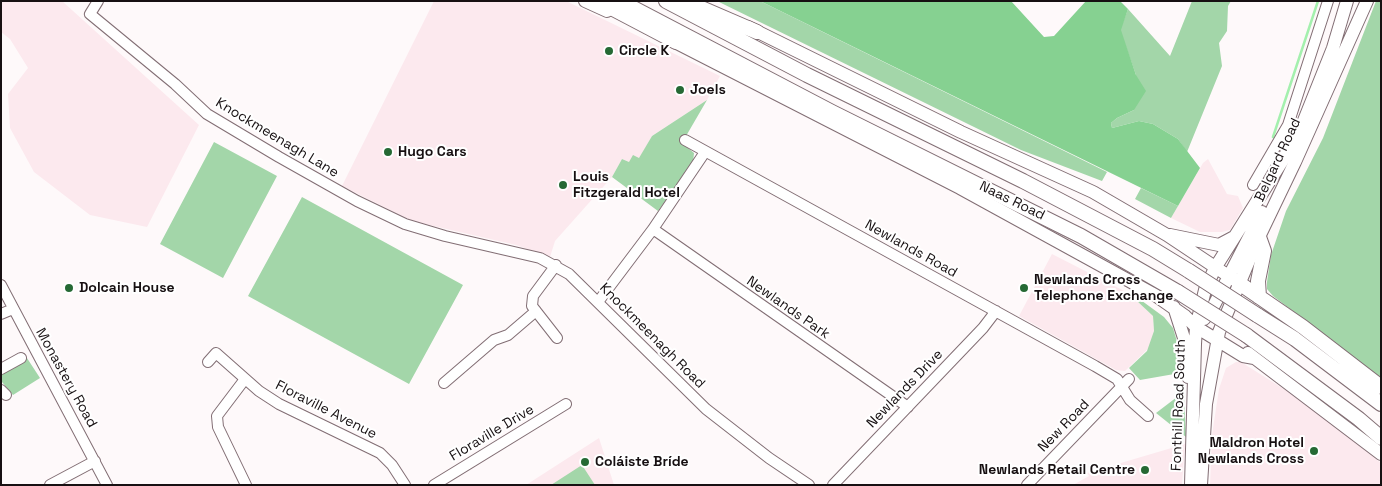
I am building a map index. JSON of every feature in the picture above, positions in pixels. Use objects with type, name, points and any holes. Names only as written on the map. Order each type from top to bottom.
[{"type":"highway","points":[[598,1],[676,42]]},
{"type":"highway","name":"Naas Road","points":[[620,1],[832,112],[1073,232],[1178,292],[1246,335],[1359,419],[1381,438]]},
{"type":"highway","name":"Naas Road","points":[[666,1],[807,75],[1059,200],[1190,271],[1295,340],[1381,404]]},
{"type":"highway","points":[[685,1],[757,32]]},
{"type":"highway","points":[[1259,237],[1264,251],[1258,281],[1259,297]]},
{"type":"highway","points":[[1234,280],[1303,327],[1381,386]]},
{"type":"main road","name":"Naas Road","points":[[584,1],[676,42],[960,188],[1155,295],[1185,316],[1199,319],[1218,336]]},
{"type":"main road","points":[[699,1],[757,32],[1006,153],[1093,192],[1167,235],[1234,280]]},
{"type":"main road","name":"Belgard Road","points":[[1199,319],[1205,290],[1215,268],[1238,234],[1303,123],[1333,48],[1347,1]]},
{"type":"main road","name":"Belgard Road","points":[[1333,48],[1341,38],[1356,1]]},
{"type":"main road","name":"Belgard Road","points":[[1218,336],[1234,280],[1259,237],[1367,1]]},
{"type":"main road","points":[[1199,319],[1211,311],[1234,280],[1249,235],[1287,177]]},
{"type":"main road","points":[[1167,235],[1219,245],[1225,244],[1238,234]]},
{"type":"main road","points":[[1174,307],[1184,338],[1193,407]]},
{"type":"main road","name":"Fonthill Road South","points":[[1191,485],[1193,407],[1199,319]]},
{"type":"main road","points":[[1218,336],[1235,351],[1254,358]]},
{"type":"main road","points":[[1218,336],[1254,358],[1300,391],[1381,454]]},
{"type":"main road","name":"Fonthill Road South","points":[[1201,485],[1206,404],[1218,336]]},
{"type":"main road","points":[[1212,365],[1221,355],[1235,351]]},
{"type":"street","name":"Knockmeenagh Lane","points":[[98,1],[90,14],[175,84],[207,114],[357,201],[406,224],[445,236],[460,238]]},
{"type":"street","name":"Belgard Road","points":[[1253,185],[1288,125],[1328,1]]},
{"type":"street","name":"Newlands Road","points":[[684,140],[1096,366],[1117,379],[1130,400],[1148,416]]},
{"type":"street","points":[[598,302],[653,229],[705,152]]},
{"type":"street","name":"Newlands Park","points":[[653,229],[908,407]]},
{"type":"street","name":"Knockmeenagh Road","points":[[460,238],[540,258],[556,265],[569,274],[681,387],[706,409],[769,458],[809,485]]},
{"type":"street","points":[[556,265],[533,296],[532,306],[557,338]]},
{"type":"street","name":"Monastery Road","points":[[1,285],[12,309],[107,485]]},
{"type":"street","points":[[1,314],[12,309]]},
{"type":"street","points":[[444,383],[494,340],[508,335],[536,311]]},
{"type":"street","name":"Newlands Drive","points":[[833,485],[983,328],[996,311]]},
{"type":"street","name":"Floraville Avenue","points":[[208,362],[216,353],[245,379],[279,404],[380,453],[392,465],[406,485]]},
{"type":"street","points":[[1,370],[21,358]]},
{"type":"street","name":"New Road","points":[[1032,483],[1129,378]]},
{"type":"street","points":[[245,379],[217,416],[218,427],[246,485]]},
{"type":"street","name":"Floraville Drive","points":[[434,485],[566,404]]},
{"type":"street","points":[[50,485],[95,461]]},
{"type":"shaded area","points":[[1,1],[62,1],[199,125],[147,227],[90,215],[34,172],[10,128],[8,94],[28,68],[10,39],[1,32]]},
{"type":"shaded area","points":[[434,1],[566,1],[720,76],[707,100],[652,136],[639,159],[629,162],[622,159],[612,177],[555,241],[550,257],[516,245],[412,221],[342,186]]},
{"type":"shaded area","points":[[1208,159],[1227,194],[1238,196],[1243,208],[1230,230],[1222,232],[1200,232],[1171,218],[1203,163]]},
{"type":"shaded area","points":[[1052,254],[1138,298],[1137,301],[1153,316],[1154,331],[1151,346],[1125,371],[1116,370],[1019,316]]},
{"type":"shaded area","points":[[1236,362],[1241,362],[1306,403],[1381,463],[1381,485],[1210,485],[1212,435],[1219,389],[1226,368]]},
{"type":"shaded area","name":"Coláiste Bríde","points":[[599,438],[614,485],[526,485]]},
{"type":"shaded area","points":[[1185,444],[1182,485],[1073,485],[1089,476],[1087,473]]},
{"type":"green space","points":[[717,1],[760,1],[1107,172],[1102,181],[1021,150]]},
{"type":"green space","points":[[760,1],[1011,1],[1044,37],[1054,36],[1086,1],[1120,1],[1128,9],[1121,30],[1136,75],[1146,91],[1134,110],[1111,123],[1112,128],[1139,121],[1153,124],[1178,139],[1200,168],[1178,206]]},
{"type":"green space","points":[[1192,1],[1231,1],[1228,6],[1227,31],[1219,43],[1222,66],[1187,152],[1178,139],[1153,124],[1139,121],[1112,128],[1111,123],[1134,110],[1136,75],[1120,30],[1128,9],[1170,56]]},
{"type":"green space","points":[[1376,1],[1381,1],[1381,378],[1273,296],[1267,289],[1271,255],[1286,211],[1323,138]]},
{"type":"green space","points":[[707,100],[682,143],[694,153],[693,163],[658,211],[612,177],[622,159],[629,162],[633,155],[639,158],[652,136]]},
{"type":"green space","points":[[214,142],[277,176],[223,278],[160,244]]},
{"type":"green space","points":[[1141,188],[1178,206],[1171,218],[1135,199]]},
{"type":"green space","points":[[302,197],[463,285],[409,384],[248,296]]},
{"type":"green space","points":[[1138,298],[1164,317],[1173,328],[1178,345],[1180,373],[1140,380],[1129,368],[1147,351],[1154,331],[1153,316],[1137,301]]},
{"type":"green space","points":[[25,355],[40,378],[13,395],[2,382],[1,375],[26,361]]},
{"type":"green space","points":[[1177,397],[1184,397],[1186,437],[1156,413]]},
{"type":"green space","points":[[582,465],[595,485],[551,485]]},
{"type":"waterway","points":[[1273,137],[1318,1]]},
{"type":"place","name":"Circle K","points":[[609,51]]},
{"type":"place","name":"Joels","points":[[680,90]]},
{"type":"place","name":"Hugo Cars","points":[[388,152]]},
{"type":"place","name":"Louis Fitzgerald Hotel","points":[[563,185]]},
{"type":"place","name":"Dolcain House","points":[[69,288]]},
{"type":"place","name":"Newlands Cross Telephone Exchange","points":[[1024,288]]},
{"type":"place","name":"Maldron Hotel Newlands Cross","points":[[1314,451]]},
{"type":"place","name":"Coláiste Bríde","points":[[585,462]]},
{"type":"place","name":"Newlands Retail Centre","points":[[1145,470]]}]
